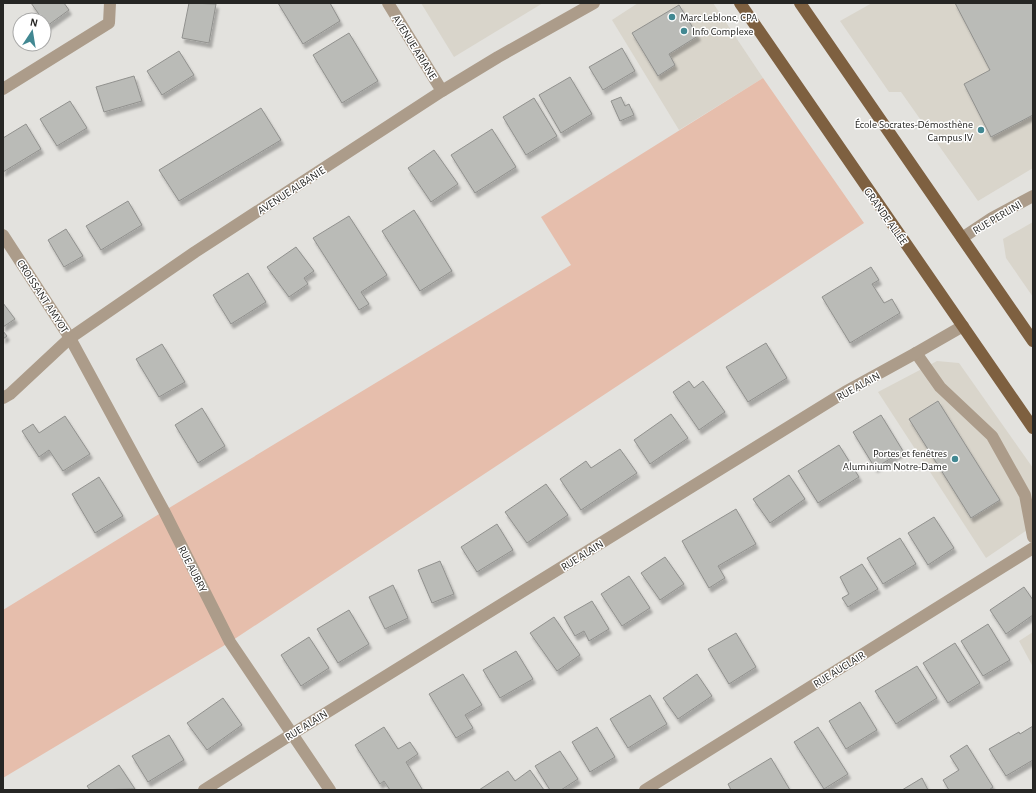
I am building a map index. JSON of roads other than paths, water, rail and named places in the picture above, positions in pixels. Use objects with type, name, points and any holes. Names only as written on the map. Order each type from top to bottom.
[{"type":"main road","name":"GRANDE ALLÉE","points":[[740,3],[1033,428]]},
{"type":"main road","points":[[800,3],[1033,341]]},
{"type":"street","points":[[3,89],[109,23],[110,3]]},
{"type":"street","name":"AVENUE ARIANE","points":[[388,3],[442,91]]},
{"type":"street","name":"AVENUE ALBANIE","points":[[3,398],[10,394],[70,338],[195,252],[442,91],[498,57],[594,3]]},
{"type":"street","name":"RUE PERLINI","points":[[962,238],[992,218],[1033,196]]},
{"type":"street","name":"CROISSANT AMYOT","points":[[3,235],[70,338]]},
{"type":"street","name":"RUE ALAIN","points":[[204,790],[845,392],[916,354],[963,326]]},
{"type":"street","name":"RUE AUBRY","points":[[70,338],[164,511],[230,642],[330,790]]},
{"type":"street","points":[[916,354],[940,387],[992,436],[1025,495],[1033,537]]},
{"type":"street","name":"RUE AUCLAIR","points":[[645,790],[1033,548]]},
{"type":"place","name":"Marc Leblonc, CPA","points":[[672,17]]},
{"type":"place","name":"Info Complexe","points":[[684,31]]},
{"type":"place","name":"École Socrates-Démosthène Campus IV","points":[[981,130]]},
{"type":"place","name":"Portes et fenêtres Aluminium Notre-Dame","points":[[955,459]]}]
